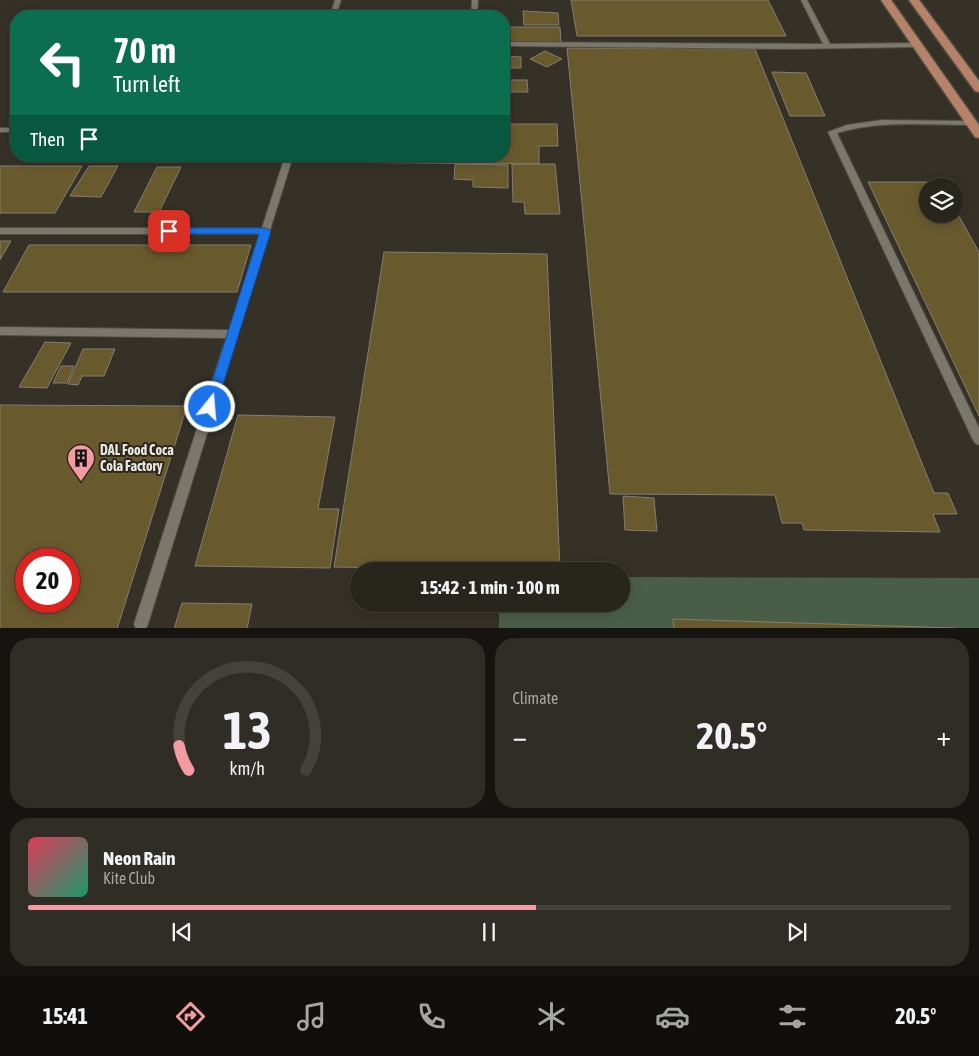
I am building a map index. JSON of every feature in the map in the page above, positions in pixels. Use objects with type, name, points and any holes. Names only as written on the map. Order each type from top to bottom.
[{"type":"main road","points":[[886,0],[979,134]]},
{"type":"main road","points":[[914,0],[979,89]]},
{"type":"lane","points":[[804,0],[826,46]]},
{"type":"lane","points":[[510,44],[916,45]]},
{"type":"lane","points":[[971,123],[864,124],[846,126],[832,132],[979,440]]},
{"type":"lane","points":[[141,624],[287,162]]},
{"type":"lane","points":[[0,231],[265,231]]},
{"type":"lane","points":[[0,330],[233,334]]},
{"type":"green space","points":[[630,577],[979,578],[979,628],[499,628],[499,612],[630,612]]},
{"type":"building","points":[[571,0],[768,0],[786,36],[577,36]]},
{"type":"building","points":[[523,11],[558,13],[559,25],[524,25]]},
{"type":"building","points":[[510,27],[560,27],[561,43],[510,43]]},
{"type":"building","points":[[567,48],[755,49],[934,493],[948,493],[957,514],[933,514],[940,532],[804,530],[802,523],[782,523],[775,495],[610,494]]},
{"type":"building","points":[[545,51],[562,59],[547,67],[530,59]]},
{"type":"building","points":[[510,56],[521,57],[521,68],[510,68]]},
{"type":"building","points":[[772,72],[806,73],[825,116],[790,116]]},
{"type":"building","points":[[510,80],[527,80],[528,92],[510,92]]},
{"type":"building","points":[[510,124],[557,124],[558,146],[539,146],[539,164],[309,162],[510,162]]},
{"type":"building","points":[[455,164],[508,165],[508,188],[473,187],[473,180],[454,179]]},
{"type":"building","points":[[512,164],[555,164],[560,214],[525,214],[524,202],[513,202]]},
{"type":"building","points":[[0,166],[82,166],[55,213],[0,213]]},
{"type":"building","points":[[89,166],[118,166],[101,197],[70,196]]},
{"type":"building","points":[[157,167],[181,167],[159,212],[134,212]]},
{"type":"building","points":[[868,182],[919,182],[919,223],[963,223],[979,252],[979,416]]},
{"type":"building","points":[[0,241],[11,241],[0,260]]},
{"type":"building","points":[[29,245],[251,245],[237,292],[3,292]]},
{"type":"building","points":[[384,252],[547,254],[560,562],[350,562],[350,567],[334,567]]},
{"type":"building","points":[[45,342],[71,343],[47,388],[19,387]]},
{"type":"building","points":[[83,349],[115,349],[104,376],[82,376],[78,385],[68,384]]},
{"type":"building","points":[[61,366],[74,366],[67,383],[53,383]]},
{"type":"building","name":"DAL Food Coca Cola Factory","points":[[0,405],[187,406],[117,628],[0,628]]},
{"type":"building","points":[[238,415],[335,417],[318,509],[339,509],[330,568],[195,566]]},
{"type":"building","points":[[623,496],[654,498],[657,531],[625,530]]},
{"type":"building","points":[[182,603],[252,604],[247,628],[174,628]]},
{"type":"building","points":[[673,619],[955,628],[674,628]]},
{"type":"place","name":"DAL Food Coca Cola Factory","points":[[81,482]]},
{"type":"route","points":[[169,231],[265,231],[210,407]]}]
